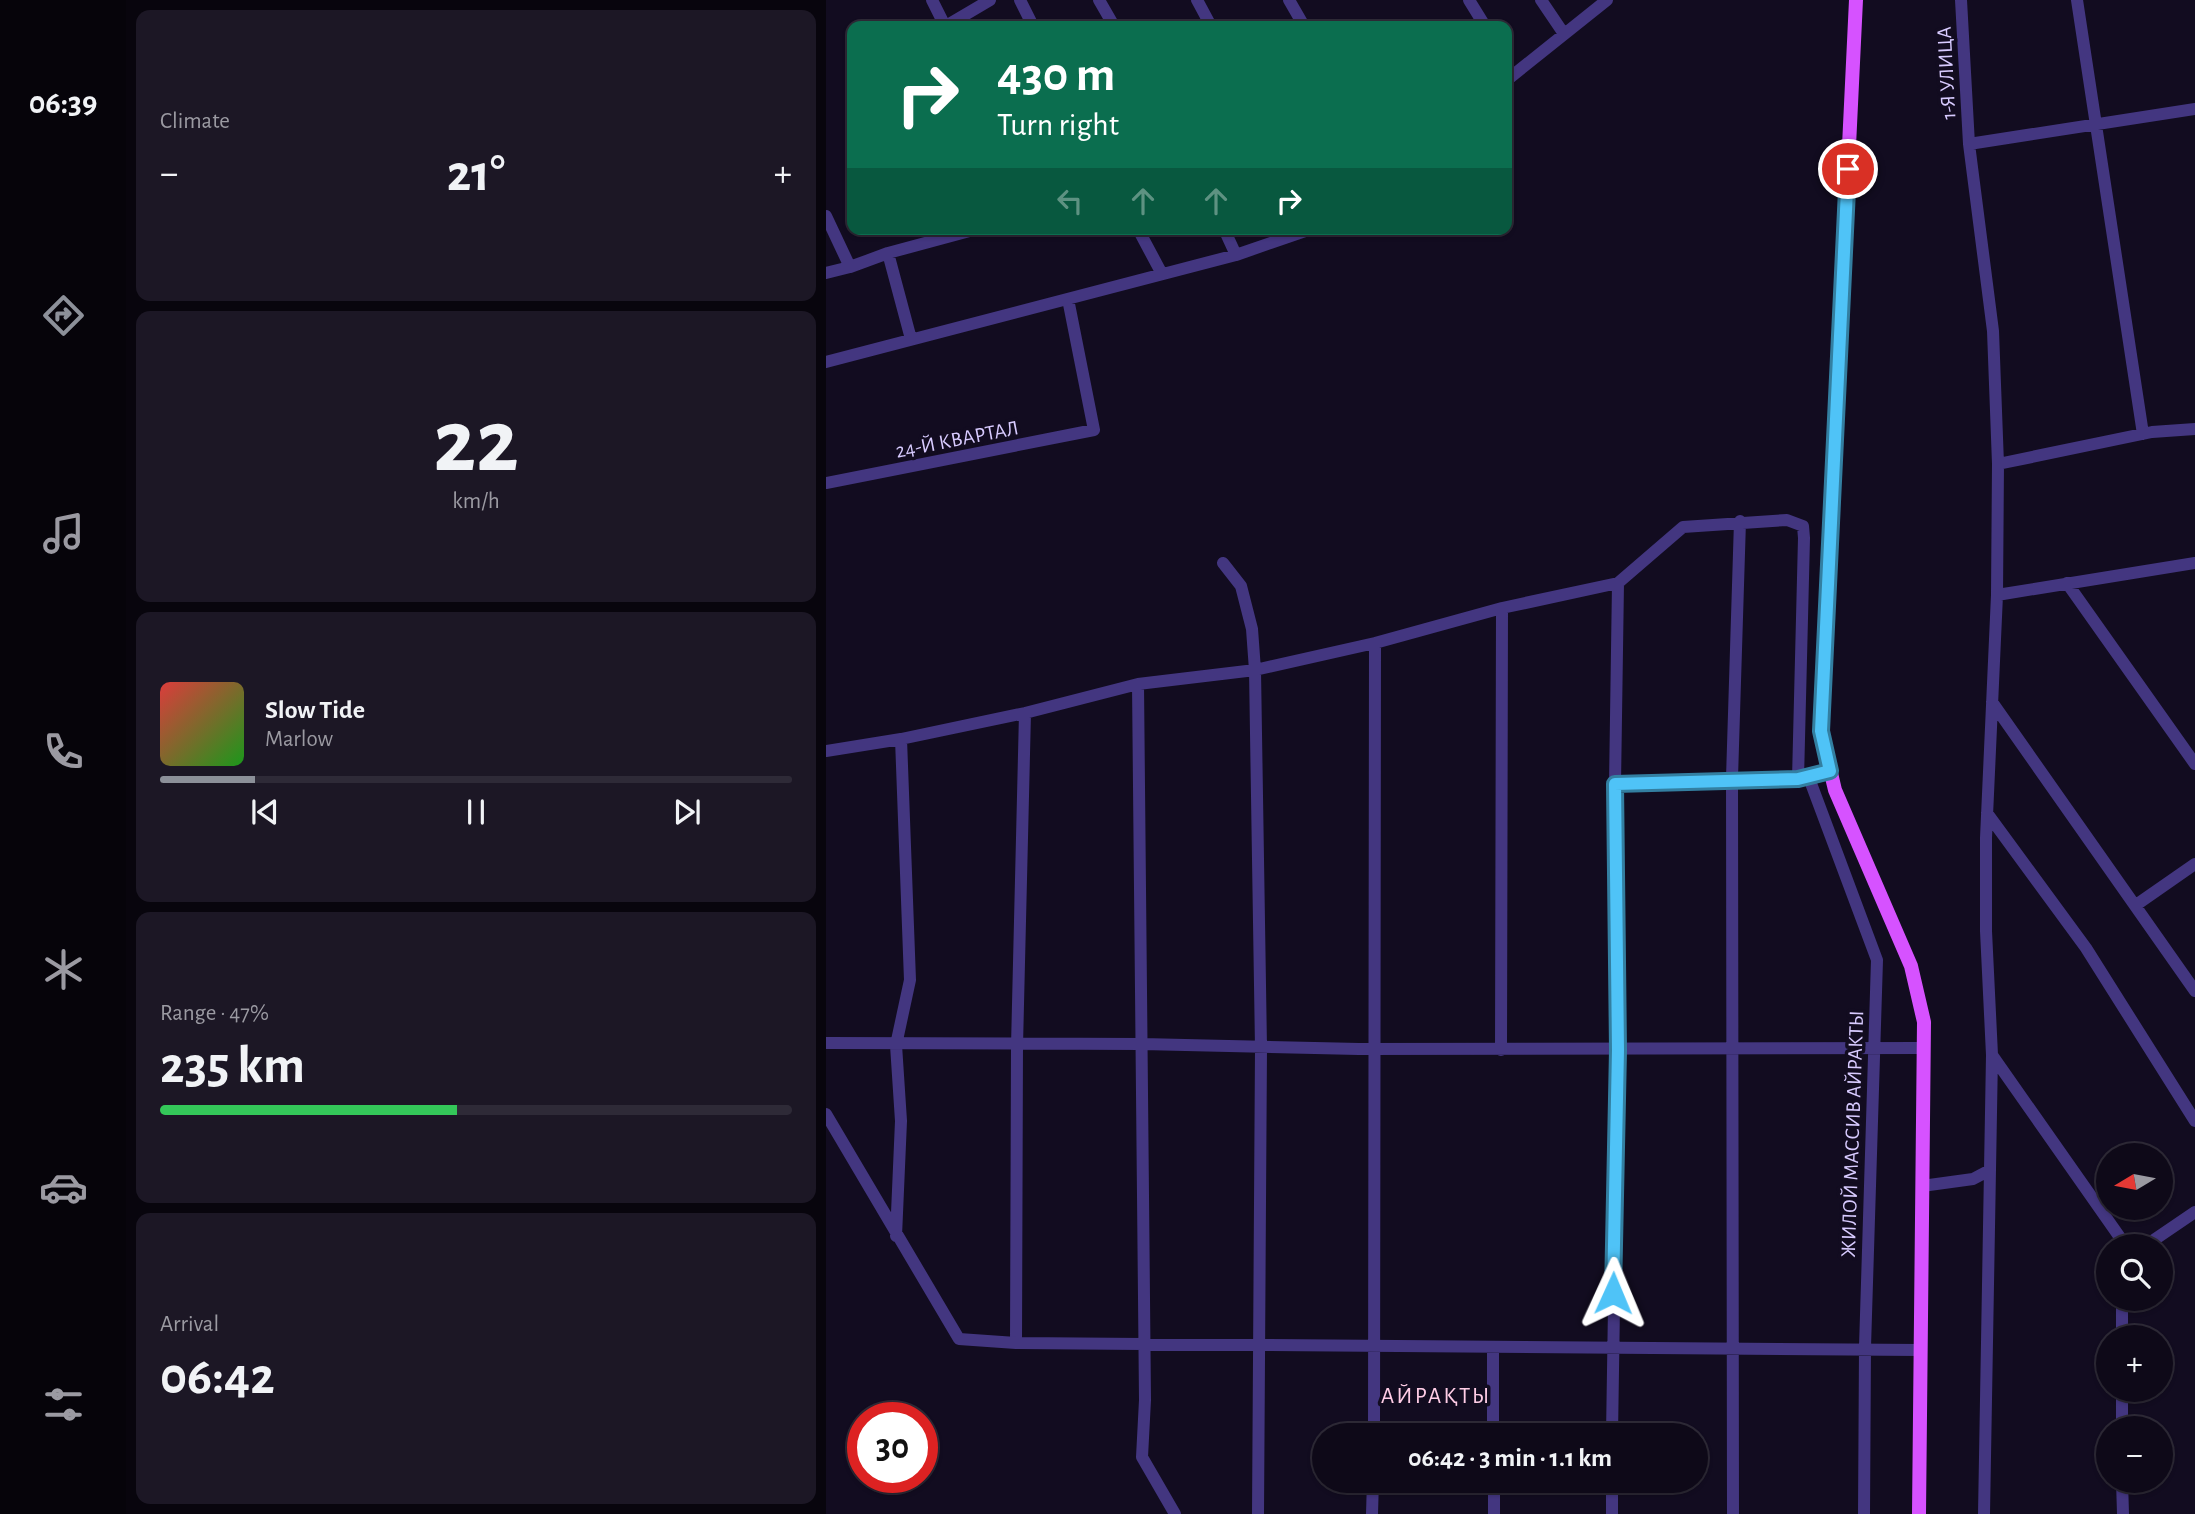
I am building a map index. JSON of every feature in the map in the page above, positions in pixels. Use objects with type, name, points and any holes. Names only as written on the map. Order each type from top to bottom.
[{"type":"main road","points":[[1856,0],[1821,731],[1835,790],[1911,966],[1924,1022],[1919,1514]]},
{"type":"street","points":[[932,0],[942,21]]},
{"type":"street","points":[[954,21],[990,0]]},
{"type":"street","points":[[1020,0],[1030,21]]},
{"type":"street","points":[[1099,0],[1111,21]]},
{"type":"street","points":[[1197,0],[1208,21]]},
{"type":"street","points":[[1289,0],[1301,21]]},
{"type":"street","points":[[1468,0],[1482,21]]},
{"type":"street","points":[[1541,0],[1564,34]]},
{"type":"street","points":[[1512,75],[1607,0]]},
{"type":"street","name":"1-Я УЛИЦА","points":[[1961,0],[1969,144],[1993,331],[1998,464],[1997,595],[1987,813],[1986,931],[1992,1055],[1984,1514]]},
{"type":"street","points":[[2077,0],[2097,126],[2110,233],[2143,434]]},
{"type":"street","points":[[1969,144],[2195,109]]},
{"type":"street","points":[[826,216],[850,267]]},
{"type":"street","points":[[826,273],[955,235]]},
{"type":"street","points":[[1141,235],[1162,274]]},
{"type":"street","points":[[1227,235],[1236,255]]},
{"type":"street","points":[[826,362],[1236,255],[1294,235]]},
{"type":"street","points":[[888,253],[911,339]]},
{"type":"street","name":"24-Й КВАРТАЛ","points":[[826,484],[1094,430],[1068,299]]},
{"type":"street","points":[[1998,464],[2143,434],[2195,429]]},
{"type":"street","points":[[826,751],[901,739],[1025,713],[1138,684],[1255,670],[1375,643],[1502,608],[1618,583],[1683,527],[1740,521],[1787,520],[1802,526],[1803,778]]},
{"type":"street","points":[[1733,1514],[1732,778],[1740,521]]},
{"type":"street","points":[[1223,563],[1241,586],[1252,629],[1255,670],[1261,1048],[1258,1514]]},
{"type":"street","points":[[1997,595],[2195,563]]},
{"type":"street","points":[[1612,1423],[1618,1050],[1615,784],[1618,583]]},
{"type":"street","points":[[2067,583],[2195,764]]},
{"type":"street","points":[[1500,1050],[1502,608]]},
{"type":"street","points":[[1374,1423],[1375,643]]},
{"type":"street","points":[[1138,684],[1145,1342],[1142,1457],[1175,1514]]},
{"type":"street","points":[[1992,701],[2195,991]]},
{"type":"street","points":[[1016,1343],[1017,1046],[1025,713]]},
{"type":"street","points":[[896,1236],[901,1121],[896,1045],[910,981],[901,739]]},
{"type":"street","points":[[1615,784],[1732,778],[1803,778],[1830,771]]},
{"type":"street","name":"ЖИЛОЙ МАССИВ АЙРАКТЫ","points":[[1803,778],[1877,960],[1865,1347],[1864,1514]]},
{"type":"street","points":[[1987,813],[2086,948],[2195,1121]]},
{"type":"street","points":[[2136,905],[2195,864]]},
{"type":"street","points":[[826,1044],[1142,1044],[1500,1050],[1924,1048]]},
{"type":"street","points":[[1992,1055],[2118,1234]]},
{"type":"street","points":[[826,1114],[959,1339],[1016,1343],[1145,1342],[1261,1347],[1865,1347],[1920,1350]]},
{"type":"street","points":[[1922,1186],[1973,1179],[1990,1170]]},
{"type":"street","points":[[2163,1234],[2195,1212]]},
{"type":"street","points":[[1493,1347],[1493,1423]]},
{"type":"street","points":[[1372,1514],[1373,1493]]},
{"type":"street","points":[[1493,1493],[1494,1514]]},
{"type":"street","points":[[1612,1493],[1612,1514]]},
{"type":"street","points":[[2122,1493],[2123,1514]]},
{"type":"district","name":"АЙРАҚТЫ","points":[[1436,1395]]},
{"type":"route","points":[[1613,1293],[1618,1050],[1615,784],[1732,778],[1798,779],[1830,771],[1821,731],[1848,169]]}]
